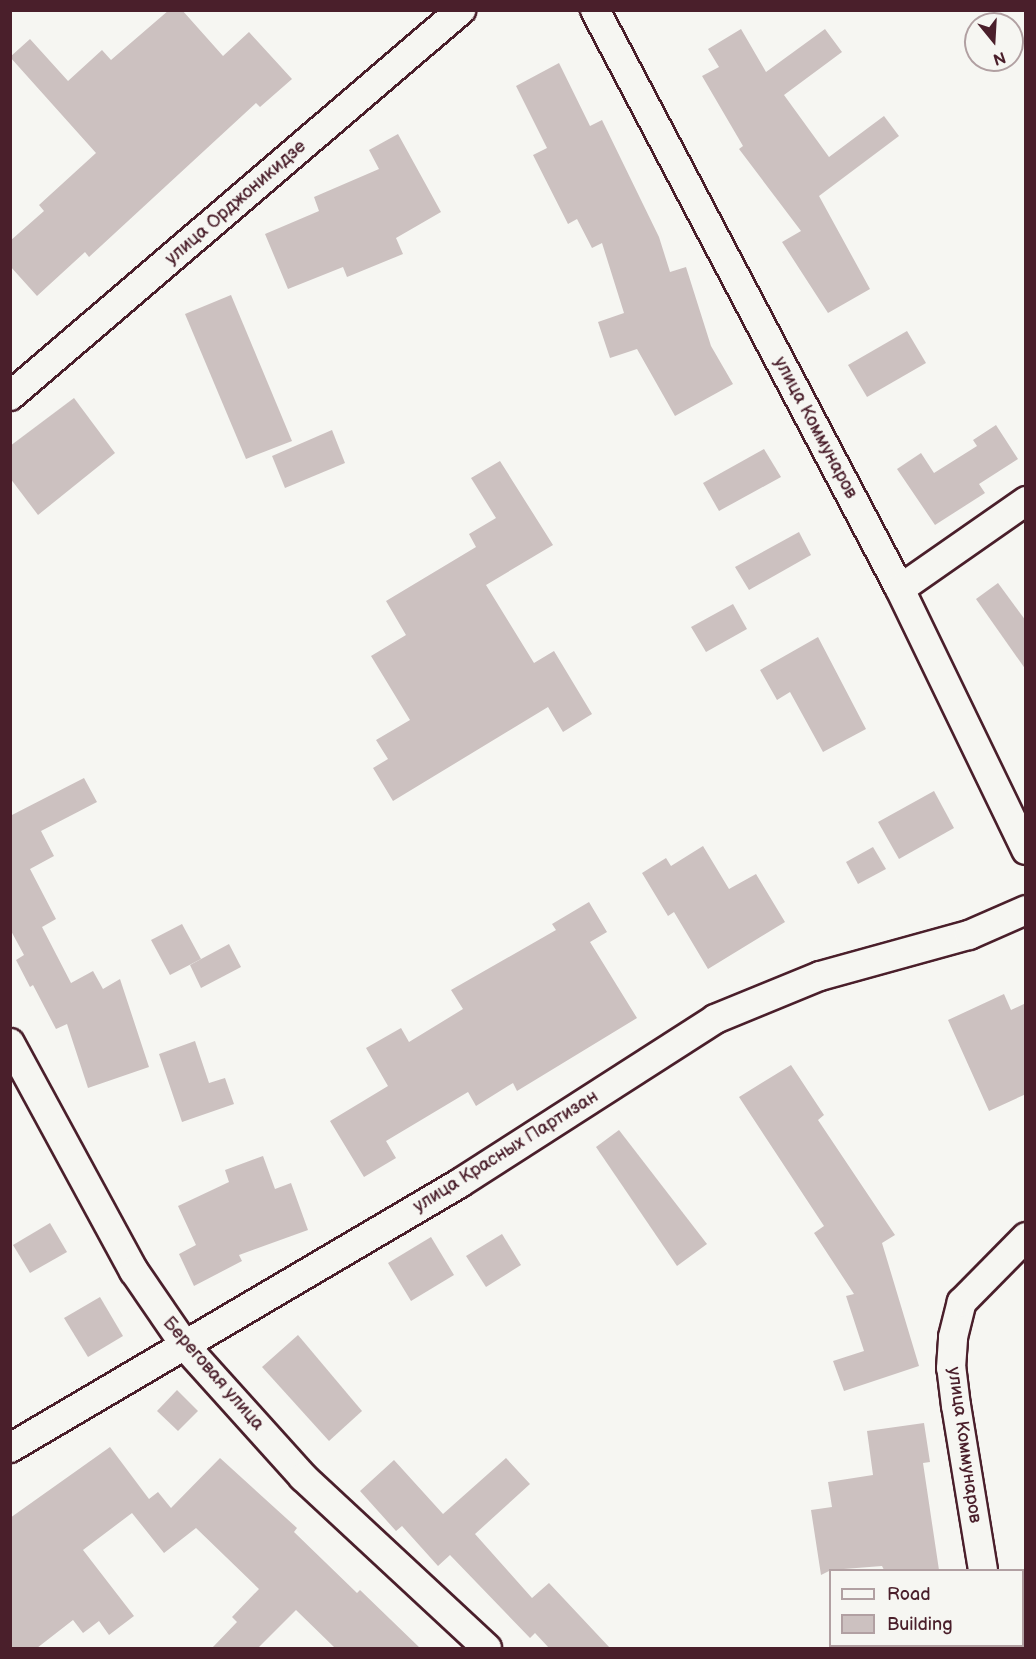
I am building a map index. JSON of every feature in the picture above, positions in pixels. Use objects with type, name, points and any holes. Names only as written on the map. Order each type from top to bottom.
[{"type":"street","name":"улица Орджоникидзе","points":[[10,396],[461,10]]},
{"type":"street","name":"улица Коммунаров","points":[[595,10],[900,589],[1026,850]]},
{"type":"street","points":[[900,589],[1026,501]]},
{"type":"street","name":"улица Красных Партизан","points":[[10,1448],[186,1347],[460,1183],[715,1019],[820,976],[969,935],[1026,910]]},
{"type":"street","name":"Береговая улица","points":[[10,1043],[134,1271],[186,1347],[327,1500],[487,1648]]},
{"type":"street","name":"улица Коммунаров","points":[[983,1569],[951,1368],[953,1337],[962,1302],[1026,1237]]},
{"type":"building","points":[[169,10],[182,10],[223,56],[249,32],[292,79],[260,107],[256,103],[89,257],[85,252],[37,296],[10,266],[10,241],[44,211],[39,205],[96,153],[10,57],[30,39],[68,81],[102,50],[111,60]]},
{"type":"building","points":[[741,29],[766,72],[825,29],[842,52],[784,95],[829,157],[884,116],[899,136],[819,196],[870,289],[828,313],[782,242],[801,231],[739,149],[743,146],[702,76],[719,67],[708,49]]},
{"type":"building","points":[[559,63],[590,126],[602,120],[659,237],[670,272],[686,267],[711,346],[733,384],[675,416],[637,349],[610,358],[598,322],[624,313],[602,243],[592,248],[577,219],[568,224],[533,155],[547,148],[516,86]]},
{"type":"building","points":[[398,134],[441,212],[396,238],[403,254],[347,277],[343,267],[288,289],[265,234],[319,211],[314,197],[379,169],[369,150]]},
{"type":"building","points":[[231,295],[292,441],[246,459],[185,314]]},
{"type":"building","points":[[907,331],[926,363],[867,397],[848,365]]},
{"type":"building","points":[[74,398],[115,453],[38,515],[10,478],[10,446]]},
{"type":"building","points":[[996,425],[1018,459],[979,484],[985,493],[935,525],[897,469],[921,453],[934,473],[977,446],[973,440]]},
{"type":"building","points":[[332,430],[345,463],[285,488],[272,456]]},
{"type":"building","points":[[764,449],[781,477],[719,511],[703,483]]},
{"type":"building","points":[[500,461],[553,545],[486,585],[534,663],[554,651],[592,714],[563,732],[548,707],[393,801],[373,768],[388,759],[376,740],[410,720],[371,656],[406,635],[386,601],[476,547],[469,534],[496,518],[471,478]]},
{"type":"building","points":[[799,532],[811,555],[749,590],[735,567]]},
{"type":"building","points":[[998,583],[1026,621],[1026,670],[976,599]]},
{"type":"building","points":[[733,604],[747,629],[706,652],[691,627]]},
{"type":"building","points":[[818,637],[866,729],[823,752],[790,692],[777,700],[760,670]]},
{"type":"building","points":[[84,778],[97,802],[41,831],[54,856],[30,869],[56,919],[42,927],[71,983],[93,971],[103,989],[120,979],[149,1067],[88,1088],[67,1024],[56,1029],[33,985],[30,987],[16,960],[24,955],[10,929],[10,816]]},
{"type":"building","points":[[934,791],[954,828],[899,859],[878,822]]},
{"type":"building","points":[[703,846],[729,889],[756,874],[785,922],[708,969],[674,912],[668,916],[642,873],[666,858],[671,866]]},
{"type":"building","points":[[873,847],[886,869],[858,884],[846,862]]},
{"type":"building","points":[[589,902],[607,932],[590,942],[637,1018],[517,1091],[513,1083],[476,1106],[468,1092],[386,1141],[396,1158],[364,1177],[330,1121],[388,1086],[366,1048],[401,1028],[409,1042],[463,1009],[451,990],[556,930],[552,924]]},
{"type":"building","points":[[182,924],[201,959],[170,975],[151,940]]},
{"type":"building","points":[[229,944],[241,967],[201,988],[190,965]]},
{"type":"building","points":[[1004,994],[1011,1010],[1026,1003],[1026,1094],[989,1111],[948,1020]]},
{"type":"building","points":[[195,1041],[209,1083],[225,1078],[234,1104],[182,1122],[159,1054]]},
{"type":"building","points":[[791,1065],[824,1115],[818,1120],[895,1235],[882,1243],[919,1366],[844,1391],[833,1361],[864,1351],[846,1296],[854,1294],[814,1233],[824,1226],[739,1097]]},
{"type":"building","points":[[619,1130],[707,1244],[677,1266],[596,1147]]},
{"type":"building","points":[[263,1156],[275,1189],[291,1183],[308,1230],[239,1255],[242,1261],[194,1286],[179,1254],[196,1245],[178,1206],[229,1182],[225,1170]]},
{"type":"building","points":[[50,1223],[67,1252],[30,1273],[13,1245]]},
{"type":"building","points":[[502,1234],[521,1265],[486,1287],[466,1256]]},
{"type":"building","points":[[431,1237],[454,1275],[411,1301],[388,1263]]},
{"type":"building","points":[[100,1297],[123,1336],[88,1357],[64,1318]]},
{"type":"building","points":[[298,1335],[362,1411],[329,1441],[262,1367]]},
{"type":"building","points":[[177,1390],[198,1411],[178,1431],[157,1411]]},
{"type":"building","points":[[924,1423],[930,1462],[923,1463],[939,1569],[884,1569],[882,1566],[829,1569],[821,1575],[811,1510],[832,1507],[828,1482],[873,1475],[867,1431]]},
{"type":"building","points":[[110,1447],[149,1499],[158,1492],[171,1508],[220,1458],[297,1528],[294,1532],[357,1593],[360,1590],[420,1648],[335,1648],[296,1610],[258,1648],[212,1648],[237,1622],[232,1617],[259,1589],[196,1528],[164,1553],[132,1513],[83,1550],[134,1616],[109,1635],[99,1621],[83,1633],[73,1620],[37,1648],[10,1648],[10,1518]]},
{"type":"building","points":[[506,1458],[530,1484],[475,1534],[532,1598],[549,1583],[610,1648],[549,1648],[535,1633],[530,1638],[450,1555],[438,1566],[402,1526],[396,1531],[360,1491],[394,1460],[443,1514]]}]
